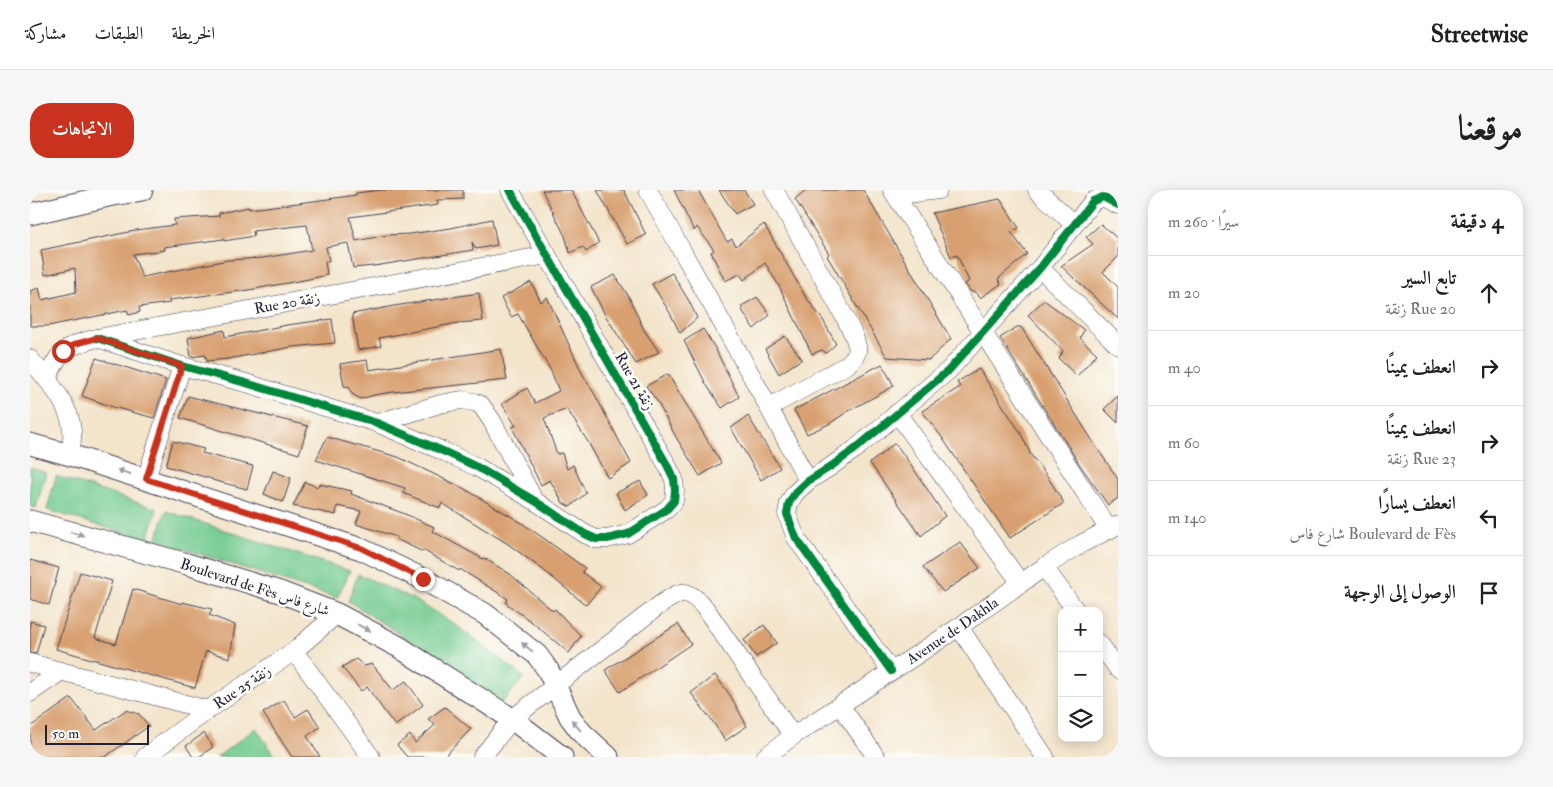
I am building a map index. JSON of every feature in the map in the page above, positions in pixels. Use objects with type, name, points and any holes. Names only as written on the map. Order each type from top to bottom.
[{"type":"main road","points":[[30,214],[139,190]]},
{"type":"main road","points":[[30,444],[70,454],[361,548],[423,579],[485,614],[537,655],[556,685],[570,717],[582,733],[608,757]]},
{"type":"main road","name":"Boulevard de Fès شارع فاس","points":[[30,521],[187,564],[280,592],[337,614],[399,647],[512,719],[562,757]]},
{"type":"street","name":"Rue 21 زنقة","points":[[510,190],[666,463],[674,479],[675,490],[674,501],[668,509],[628,534],[607,539],[596,539],[585,534],[535,501]]},
{"type":"street","points":[[648,190],[808,481]]},
{"type":"street","points":[[769,407],[846,365],[854,357],[857,349],[853,334],[843,314],[774,190]]},
{"type":"street","points":[[894,194],[938,190]]},
{"type":"street","points":[[1037,190],[1074,224]]},
{"type":"street","points":[[894,194],[1113,527]]},
{"type":"street","points":[[891,671],[796,538],[787,514],[795,493],[808,481],[854,450],[949,370],[1040,268],[1093,201],[1100,197],[1106,197],[1118,205]]},
{"type":"street","name":"Rue 20 زنقة","points":[[48,380],[53,365],[63,351],[75,344],[97,338],[546,256]]},
{"type":"street","points":[[1040,268],[1118,345]]},
{"type":"street","points":[[97,338],[182,366],[246,383],[377,423],[477,467],[535,501]]},
{"type":"street","points":[[30,359],[48,380],[69,416],[72,431],[70,454]]},
{"type":"street","points":[[146,479],[182,366]]},
{"type":"street","points":[[377,423],[440,404],[462,400],[481,405],[492,421],[535,501]]},
{"type":"street","points":[[897,413],[1020,582]]},
{"type":"street","name":"Avenue de Dakhla","points":[[765,757],[793,736],[959,627],[1044,566],[1113,527]]},
{"type":"street","points":[[1044,566],[1073,607]]},
{"type":"street","points":[[482,757],[512,719],[661,604],[678,593],[687,592],[694,596],[705,608],[793,736]]},
{"type":"street","name":"Rue 25 زنقة","points":[[145,757],[208,710],[294,652],[337,614]]},
{"type":"street","points":[[959,627],[1045,757]]},
{"type":"street","points":[[1103,648],[1118,669]]},
{"type":"street","points":[[294,652],[370,757]]},
{"type":"street","points":[[30,663],[208,710]]},
{"type":"street","points":[[30,693],[60,672]]},
{"type":"street","points":[[840,705],[876,757]]},
{"type":"green space","points":[[30,467],[46,473],[36,508],[30,506]]},
{"type":"green space","points":[[56,476],[157,509],[148,540],[47,510]]},
{"type":"green space","points":[[166,511],[350,571],[337,598],[156,540]]},
{"type":"green space","points":[[358,574],[413,599],[453,623],[524,677],[502,703],[437,658],[348,601]]},
{"type":"green space","points":[[256,728],[276,757],[217,757]]},
{"type":"building","points":[[381,190],[463,190],[463,199],[437,200],[438,205],[350,217],[356,241],[387,235],[410,234],[451,228],[492,219],[497,245],[476,249],[472,242],[473,250],[353,268],[348,243],[326,247],[329,261],[325,261],[327,275],[249,290],[169,300],[170,303],[139,307],[140,312],[129,315],[127,310],[48,326],[30,326],[30,291],[39,288],[42,300],[76,292],[75,268],[45,275],[41,250],[129,231],[175,225],[174,219],[219,216],[219,213],[249,207],[249,209],[314,201],[356,195],[356,193]],"holes":[[[307,225],[312,250],[263,258],[228,260],[142,277],[133,254],[165,250],[164,247],[254,236],[253,231]]]},
{"type":"building","points":[[542,190],[571,190],[599,243],[586,252],[583,247],[570,253],[565,236]]},
{"type":"building","points":[[597,190],[624,190],[646,235],[627,244]]},
{"type":"building","points":[[674,190],[698,190],[727,242],[732,239],[736,246],[764,224],[805,296],[823,320],[836,344],[826,353],[822,350],[812,354],[778,284],[765,263],[744,280],[740,274],[725,281],[711,252],[714,250],[697,227],[694,231]]},
{"type":"building","points":[[719,190],[744,190],[753,204],[735,214]]},
{"type":"building","points":[[806,190],[863,190],[951,339],[929,360],[887,357],[827,256],[829,254],[795,199]]},
{"type":"building","points":[[1000,199],[1019,228],[1011,232],[1027,254],[998,279],[1001,284],[980,298],[976,292],[971,292],[965,284],[969,281],[957,255],[951,257],[932,213]]},
{"type":"building","points":[[1101,224],[1118,239],[1118,257],[1103,272],[1118,287],[1118,319],[1061,266],[1093,244],[1086,237]]},
{"type":"building","points":[[672,273],[697,318],[680,333],[652,284]]},
{"type":"building","points":[[615,275],[629,297],[644,330],[659,352],[636,364],[604,313],[591,287]]},
{"type":"building","points":[[531,282],[541,302],[547,297],[583,375],[631,463],[608,478],[567,409],[544,418],[557,454],[562,453],[567,469],[573,465],[586,493],[570,507],[563,503],[550,480],[541,485],[512,427],[516,426],[502,404],[527,388],[535,403],[559,391],[551,371],[518,314],[511,317],[501,298]]},
{"type":"building","points":[[479,293],[483,321],[458,323],[379,338],[381,346],[358,350],[352,314]]},
{"type":"building","points":[[757,297],[770,315],[754,329],[742,310],[742,306]]},
{"type":"building","points":[[1044,300],[1084,330],[1080,338],[1097,354],[1077,376],[1059,359],[1063,351],[1028,315]]},
{"type":"building","points":[[332,319],[335,343],[292,347],[228,359],[207,361],[205,355],[191,357],[188,338],[224,330],[225,337],[287,325]]},
{"type":"building","points":[[1017,327],[1021,327],[1118,479],[1118,498],[1108,505],[1080,465],[1000,338]]},
{"type":"building","points":[[703,329],[715,348],[739,397],[722,408],[706,384],[684,341]]},
{"type":"building","points":[[785,336],[802,359],[779,374],[765,349]]},
{"type":"building","points":[[501,349],[507,380],[393,392],[361,399],[352,394],[349,387],[344,386],[340,364],[367,360],[369,370]]},
{"type":"building","points":[[96,358],[166,380],[154,418],[82,396]]},
{"type":"building","points":[[882,364],[894,386],[829,424],[807,434],[794,410]]},
{"type":"building","points":[[979,369],[1020,432],[1031,455],[1064,503],[1010,538],[922,411],[960,387],[957,382]]},
{"type":"building","points":[[668,374],[721,463],[700,476],[677,439],[657,401],[646,386]]},
{"type":"building","points":[[188,396],[308,426],[299,454],[180,418]]},
{"type":"building","points":[[1118,396],[1118,423],[1104,409]]},
{"type":"building","points":[[748,416],[780,468],[761,480],[731,428]]},
{"type":"building","points":[[327,437],[398,457],[463,488],[522,523],[546,540],[585,568],[582,572],[601,587],[586,605],[508,544],[442,503],[440,508],[403,493],[405,488],[316,460]]},
{"type":"building","points":[[173,441],[204,449],[202,453],[253,466],[247,489],[166,466]]},
{"type":"building","points":[[895,443],[945,516],[921,536],[870,463]]},
{"type":"building","points":[[273,471],[291,478],[283,502],[264,494]]},
{"type":"building","points":[[640,481],[648,495],[625,510],[616,493]]},
{"type":"building","points":[[305,482],[318,487],[319,484],[352,491],[351,494],[434,527],[432,531],[510,574],[553,611],[555,609],[581,636],[569,653],[506,603],[508,599],[460,569],[459,571],[423,550],[423,552],[396,539],[397,537],[356,524],[361,511],[337,506],[336,515],[293,506]]},
{"type":"building","points":[[960,542],[980,568],[943,592],[923,567]]},
{"type":"building","points":[[30,560],[59,568],[49,605],[30,599]]},
{"type":"building","points":[[80,572],[112,581],[95,638],[116,644],[133,589],[182,604],[182,602],[212,609],[209,615],[235,625],[230,658],[206,651],[195,688],[56,649]]},
{"type":"building","points":[[30,621],[44,625],[36,654],[30,653]]},
{"type":"building","points":[[678,624],[691,644],[620,692],[605,670]]},
{"type":"building","points":[[764,625],[777,643],[756,657],[744,640]]},
{"type":"building","points":[[356,659],[364,666],[372,664],[393,690],[406,681],[423,705],[395,726],[367,687],[361,691],[342,667]]},
{"type":"building","points":[[715,675],[730,695],[747,726],[725,741],[691,693]]},
{"type":"building","points":[[71,698],[96,730],[126,710],[139,714],[149,726],[105,757],[30,757],[30,727]]},
{"type":"building","points":[[284,700],[295,717],[308,709],[320,727],[307,736],[320,757],[292,757],[263,713]]},
{"type":"building","points":[[445,707],[471,729],[444,757],[407,757],[397,745],[410,735],[415,743],[435,725],[428,719]]},
{"type":"building","points":[[204,733],[213,747],[199,757],[193,757],[186,746]]},
{"type":"cycle path","points":[[97,338],[182,366],[246,383],[377,423],[477,467],[596,539],[607,539],[628,534],[667,509],[674,501],[674,479],[510,190]]},
{"type":"cycle path","points":[[891,671],[796,538],[787,514],[789,503],[795,493],[808,481],[854,450],[949,370],[1040,268],[1093,201],[1103,197],[1118,205]]},
{"type":"route","points":[[63,351],[75,344],[97,338],[182,366],[146,479],[361,548],[423,579]]}]
